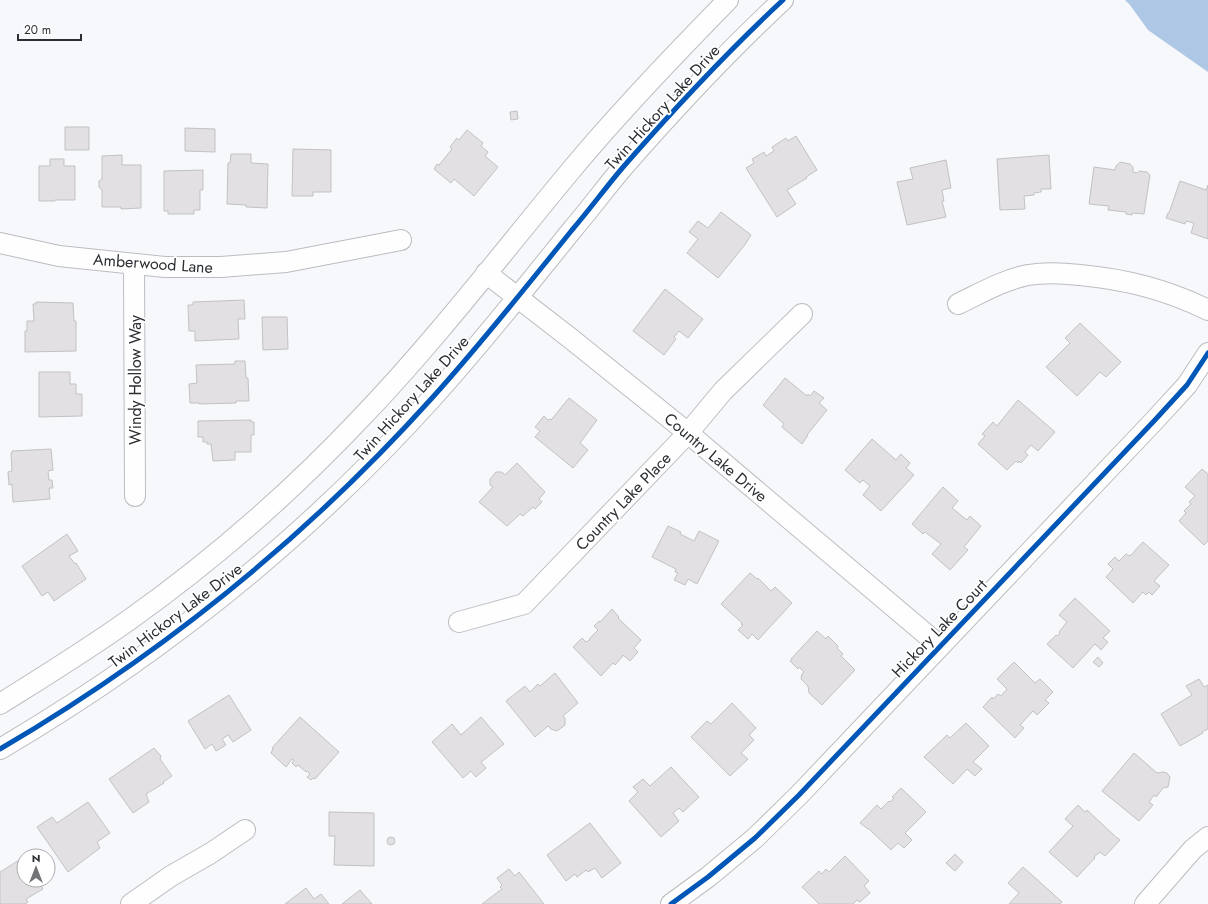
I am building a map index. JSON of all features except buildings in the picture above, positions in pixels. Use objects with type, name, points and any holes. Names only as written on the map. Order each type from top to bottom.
[{"type":"street","name":"Twin Hickory Lake Drive","points":[[0,704],[129,620],[250,525],[306,473],[360,419],[418,356],[572,168],[625,107],[728,0]]},
{"type":"street","name":"Twin Hickory Lake Drive","points":[[0,749],[39,726],[117,675],[179,630],[252,572],[312,520],[379,454],[432,398],[634,156],[726,55],[783,0]]},
{"type":"street","name":"Amberwood Lane","points":[[0,243],[58,256],[165,267],[222,267],[279,262],[401,240]]},
{"type":"street","name":"Windy Hollow Way","points":[[134,264],[135,496]]},
{"type":"street","name":"Country Lake Drive","points":[[486,273],[570,338],[688,433],[940,646]]},
{"type":"street","points":[[958,304],[1002,282],[1029,275],[1062,273],[1101,277],[1147,286],[1192,302],[1208,310]]},
{"type":"street","name":"Country Lake Place","points":[[458,622],[524,604],[688,433],[722,391],[802,314]]},
{"type":"street","name":"Hickory Lake Court","points":[[671,904],[708,877],[755,838],[799,795],[1154,421],[1187,385],[1208,353]]},
{"type":"street","points":[[131,904],[171,876],[212,853],[245,830]]},
{"type":"street","points":[[1145,904],[1193,849],[1208,837]]},
{"type":"water","points":[[1125,0],[1208,0],[1208,72],[1148,30]]},
{"type":"cycle path","points":[[0,749],[118,674],[175,633],[283,546],[334,499],[384,449],[450,378],[617,174],[662,123],[721,60],[783,0]]},
{"type":"cycle path","points":[[671,904],[708,877],[755,838],[799,795],[1154,421],[1187,385],[1208,353]]}]
